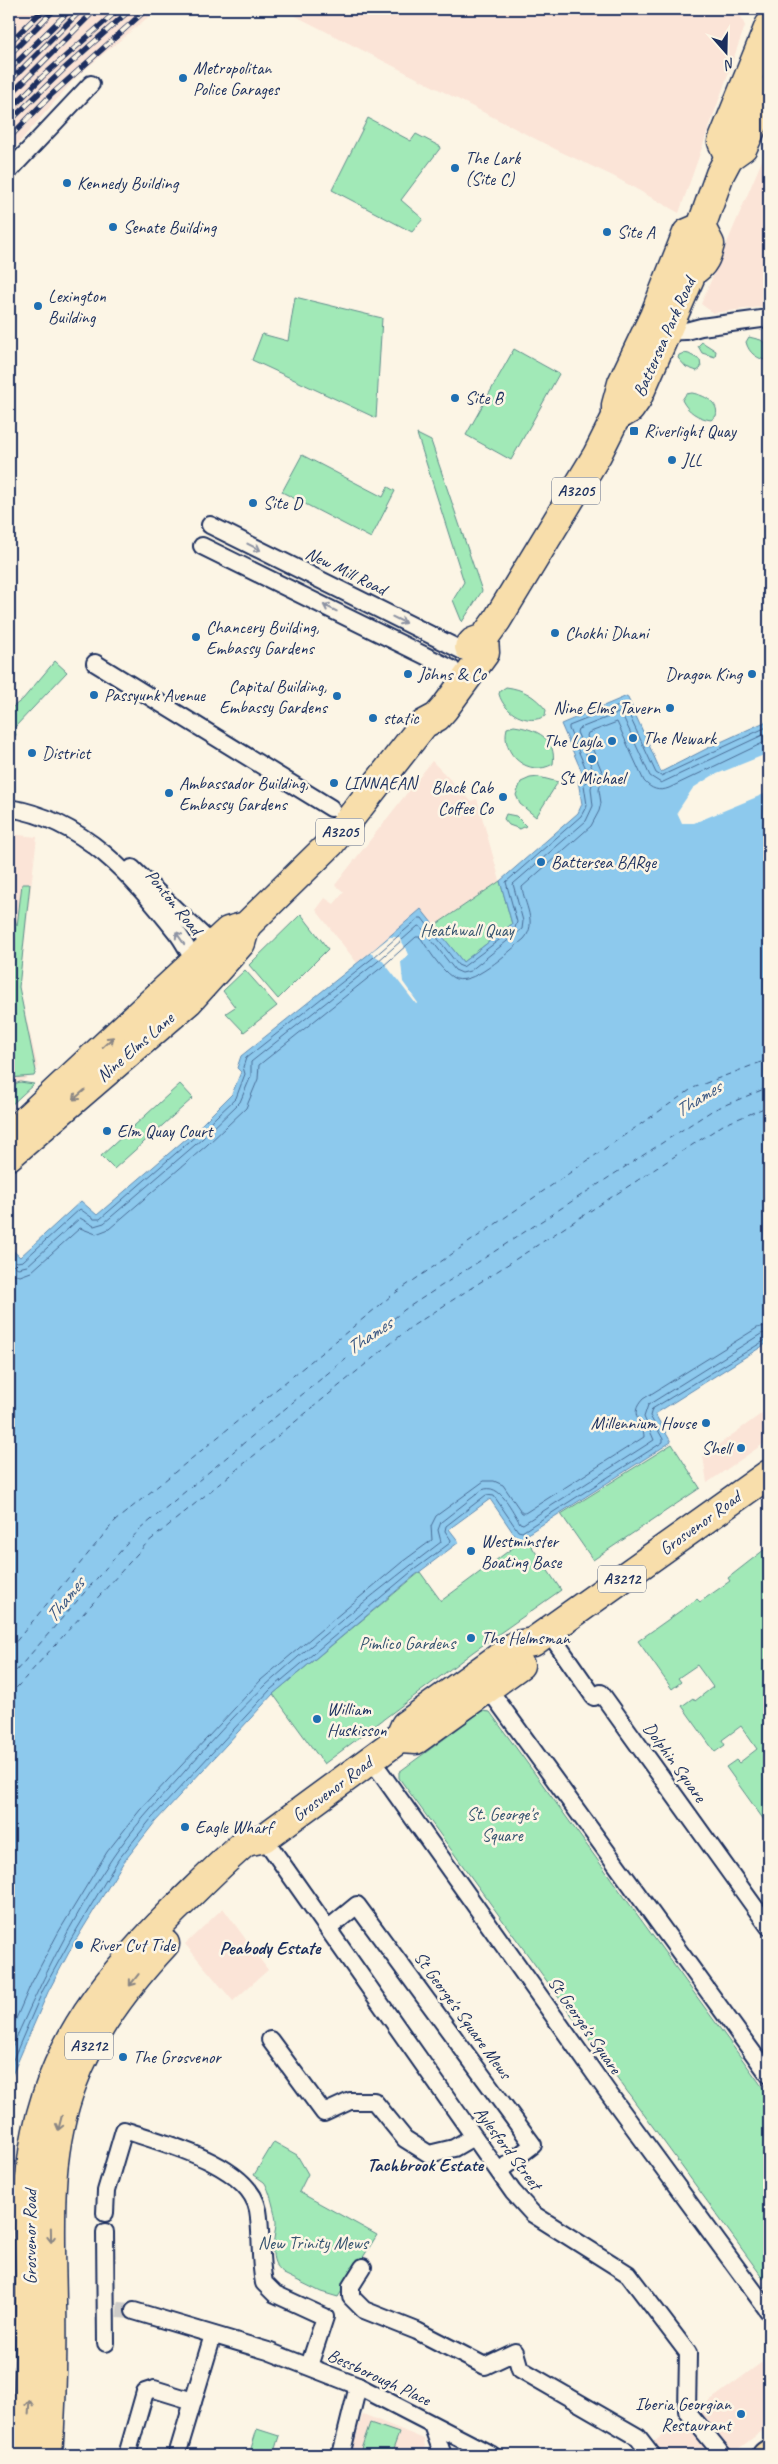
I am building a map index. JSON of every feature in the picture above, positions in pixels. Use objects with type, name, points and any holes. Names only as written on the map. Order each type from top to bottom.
[{"type":"highway","points":[[729,157],[722,142],[769,26]]},
{"type":"highway","name":"Battersea Park Road","points":[[534,563],[597,455],[616,418],[630,409],[637,399],[660,324],[693,271],[701,266],[708,254],[710,244],[701,227],[720,174],[729,157],[743,147],[769,91]]},
{"type":"highway","name":"Nine Elms Lane","points":[[424,724],[424,712],[428,705],[534,563]]},
{"type":"highway","name":"Nine Elms Lane","points":[[9,1135],[211,961],[241,943],[246,926],[330,844],[424,724],[436,718],[485,653],[467,653]]},
{"type":"highway","name":"Nine Elms Lane","points":[[9,1156],[182,1007],[211,961]]},
{"type":"highway","name":"Grosvenor Road","points":[[25,2455],[31,2353],[30,2184],[38,2122],[51,2082],[80,2022],[107,1982],[124,1961],[224,1860],[246,1842],[264,1838],[399,1739],[405,1725],[464,1682],[516,1645],[541,1637],[769,1474]]},
{"type":"highway","name":"Grosvenor Road","points":[[399,1739],[416,1740],[526,1661],[541,1637]]},
{"type":"highway","name":"Grosvenor Road","points":[[48,2455],[53,2360],[51,2178],[60,2124],[72,2083],[95,2036],[137,1976],[197,1910],[257,1856],[264,1838]]},
{"type":"street","points":[[9,171],[91,84]]},
{"type":"street","points":[[660,324],[686,332],[701,327],[769,318]]},
{"type":"street","name":"New Mill Road","points":[[210,525],[467,653]]},
{"type":"street","points":[[202,546],[467,653]]},
{"type":"street","points":[[95,663],[331,808]]},
{"type":"street","name":"Ponton Road","points":[[9,808],[56,821],[105,852],[118,856],[211,961]]},
{"type":"street","name":"Ponton Road","points":[[105,852],[179,935],[211,961]]},
{"type":"street","name":"Dolphin Square","points":[[541,1637],[594,1697],[601,1693],[769,1927]]},
{"type":"street","points":[[488,1688],[769,2074]]},
{"type":"street","name":"St George's Square","points":[[371,1760],[613,2099],[769,2312]]},
{"type":"street","name":"Aylesford Street","points":[[264,1838],[329,1928],[473,2137],[534,2214],[628,2274],[688,2353],[688,2411],[723,2455]]},
{"type":"street","name":"St George's Square Mews","points":[[329,1928],[357,1905],[532,2145],[499,2171]]},
{"type":"street","points":[[270,2040],[324,2113],[350,2101],[374,2101],[405,2139],[429,2154],[454,2148],[473,2137]]},
{"type":"street","name":"Bessborough Place","points":[[105,2213],[106,2191],[124,2130],[222,2167],[244,2183],[258,2209],[264,2283],[275,2294],[325,2317],[309,2366]]},
{"type":"street","points":[[105,2232],[111,2311],[106,2343]]},
{"type":"street","points":[[363,2267],[351,2286],[351,2297],[364,2310],[417,2331],[485,2366],[515,2352],[520,2369],[638,2437],[652,2455]]},
{"type":"street","name":"Bessborough Place","points":[[134,2311],[309,2366],[358,2386],[492,2455]]},
{"type":"street","points":[[177,2455],[213,2335]]},
{"type":"street","points":[[341,2455],[358,2386]]},
{"type":"street","points":[[128,2455],[145,2392],[154,2389],[193,2401]]},
{"type":"street","name":"Bessborough Place","points":[[432,2425],[443,2455]]},
{"type":"shaded area","points":[[9,9],[158,9],[78,75],[9,154]]},
{"type":"shaded area","points":[[282,9],[738,9],[745,26],[679,213],[613,176],[559,151]]},
{"type":"shaded area","points":[[769,144],[769,306],[713,313],[701,304]]},
{"type":"shaded area","points":[[432,761],[471,801],[477,799],[500,881],[434,926],[421,910],[357,963],[316,910],[325,898],[334,904],[344,892],[335,885]]},
{"type":"shaded area","points":[[9,834],[37,837],[19,987],[38,1068],[9,1093]]},
{"type":"shaded area","points":[[765,1411],[769,1416],[769,1440],[707,1483],[703,1456]]},
{"type":"shaded area","points":[[223,1908],[268,1970],[233,2001],[185,1944]]},
{"type":"shaded area","points":[[769,2357],[769,2426],[730,2455],[636,2455]]},
{"type":"shaded area","points":[[363,2414],[424,2439],[426,2455],[350,2455]]},
{"type":"green space","points":[[368,118],[411,141],[416,134],[441,147],[401,200],[423,219],[412,232],[332,190]]},
{"type":"green space","points":[[295,297],[382,318],[376,418],[252,360],[262,334],[288,341]]},
{"type":"green space","points":[[749,337],[761,340],[769,347],[769,361],[761,359],[752,353],[746,342]]},
{"type":"green space","points":[[702,342],[716,351],[715,357],[702,353],[698,346]]},
{"type":"green space","points":[[514,349],[559,374],[511,460],[466,435]]},
{"type":"green space","points":[[684,353],[700,360],[701,368],[697,371],[686,367],[678,358],[679,355]]},
{"type":"green space","points":[[692,393],[710,400],[717,411],[716,416],[711,420],[702,418],[690,411],[682,400],[686,394]]},
{"type":"green space","points":[[417,434],[431,441],[482,591],[462,622],[453,600],[464,582]]},
{"type":"green space","points":[[302,455],[383,497],[388,487],[395,491],[371,538],[282,492]]},
{"type":"green space","points":[[55,661],[67,672],[14,728],[16,735],[9,743],[9,710],[23,699]]},
{"type":"green space","points":[[506,687],[518,689],[533,697],[546,710],[545,716],[531,719],[517,716],[511,712],[499,694]]},
{"type":"green space","points":[[514,726],[537,732],[543,736],[552,748],[553,764],[544,768],[535,768],[526,766],[518,761],[512,755],[506,738],[507,728]]},
{"type":"green space","points":[[539,777],[558,782],[536,817],[520,804],[516,795],[521,782]]},
{"type":"green space","points":[[506,814],[516,816],[526,826],[520,829],[509,825],[504,819]]},
{"type":"green space","name":"Heathwall Quay","points":[[500,881],[512,924],[463,962],[434,926]]},
{"type":"green space","points":[[22,884],[30,884],[19,987],[36,1071],[34,1076],[9,1078],[9,1058],[13,1043],[9,1044],[11,981],[9,981],[15,927],[9,929],[9,901],[17,926]]},
{"type":"green space","points":[[301,914],[328,949],[278,999],[249,965]]},
{"type":"green space","points":[[245,970],[277,1006],[244,1032],[226,1013],[235,1007],[223,991]]},
{"type":"green space","points":[[20,1082],[34,1084],[9,1107],[9,1086]]},
{"type":"green space","points":[[180,1084],[193,1098],[114,1169],[101,1156]]},
{"type":"green space","points":[[672,1444],[700,1488],[593,1560],[561,1514]]},
{"type":"green space","name":"Pimlico Gardens","points":[[526,1538],[561,1590],[473,1652],[324,1764],[273,1694],[420,1572],[441,1601]]},
{"type":"green space","points":[[769,1546],[769,1827],[726,1767],[736,1760],[739,1763],[757,1749],[741,1726],[722,1740],[725,1745],[715,1752],[682,1706],[693,1698],[695,1701],[713,1687],[697,1665],[678,1678],[681,1682],[672,1689],[638,1641],[697,1599],[700,1602],[730,1581],[728,1578]]},
{"type":"green space","name":"St. George's Square","points":[[482,1711],[490,1712],[769,2096],[769,2274],[763,2278],[399,1778],[399,1772]]},
{"type":"green space","name":"New Trinity Mews","points":[[274,2142],[297,2155],[308,2174],[299,2192],[377,2235],[338,2297],[321,2292],[284,2274],[275,2263],[273,2257],[276,2223],[274,2208],[266,2185],[254,2175]]},
{"type":"green space","points":[[370,2423],[399,2433],[391,2455],[359,2455]]},
{"type":"green space","points":[[257,2429],[279,2436],[273,2455],[249,2455]]},
{"type":"water","name":"Thames","points":[[627,696],[661,772],[769,720],[769,1342],[655,1414],[671,1442],[518,1540],[490,1499],[449,1529],[459,1542],[414,1576],[273,1694],[155,1822],[123,1863],[74,1943],[48,1992],[9,2082],[9,1247],[20,1257],[81,1201],[97,1215],[195,1131],[232,1094],[241,1072],[237,1068],[241,1056],[370,953],[421,909],[463,962],[512,924],[500,881],[578,813],[582,804],[578,781],[584,777],[561,724]]},
{"type":"pier","points":[[769,753],[769,792],[694,823],[682,823],[677,812],[693,788],[712,776]]},
{"type":"pier","points":[[390,937],[399,937],[405,947],[408,955],[401,962],[403,982],[418,1003],[416,1004],[382,960],[370,953]]},
{"type":"ferry route","points":[[9,1650],[115,1521],[391,1296],[693,1088],[769,1059]]},
{"type":"ferry route","points":[[9,1679],[139,1530],[404,1310],[713,1110],[769,1087]]},
{"type":"ferry route","points":[[9,1696],[147,1543],[411,1327],[723,1125],[769,1106]]},
{"type":"tunnel","points":[[117,2310],[134,2311]]},
{"type":"railway","points":[[9,43],[44,9]]},
{"type":"railway","points":[[9,55],[55,9]]},
{"type":"railway","points":[[9,70],[71,9]]},
{"type":"railway","points":[[9,82],[82,9]]},
{"type":"railway","points":[[9,96],[96,9]]},
{"type":"railway","points":[[9,111],[42,77],[119,9]]},
{"type":"railway","points":[[9,122],[65,68],[131,9]]},
{"type":"railway","points":[[9,138],[51,95],[147,9]]},
{"type":"place","name":"Metropolitan Police Garages","points":[[183,78]]},
{"type":"place","name":"The Lark (Site C)","points":[[455,168]]},
{"type":"place","name":"Kennedy Building","points":[[67,183]]},
{"type":"place","name":"Senate Building","points":[[113,227]]},
{"type":"place","name":"Site A","points":[[607,232]]},
{"type":"place","name":"Lexington Building","points":[[38,306]]},
{"type":"place","name":"Site B","points":[[455,398]]},
{"type":"place","name":"Riverlight Quay","points":[[634,431]]},
{"type":"place","name":"JLL","points":[[672,460]]},
{"type":"place","name":"Site D","points":[[253,503]]},
{"type":"place","name":"Chokhi Dhani","points":[[555,633]]},
{"type":"place","name":"Chancery Building, Embassy Gardens","points":[[196,637]]},
{"type":"place","name":"Johns & Co","points":[[408,674]]},
{"type":"place","name":"Dragon King","points":[[752,674]]},
{"type":"place","name":"Passyunk Avenue","points":[[94,695]]},
{"type":"place","name":"Capital Building, Embassy Gardens","points":[[337,696]]},
{"type":"place","name":"Nine Elms Tavern","points":[[670,708]]},
{"type":"place","name":"static","points":[[373,718]]},
{"type":"place","name":"The Newark","points":[[633,738]]},
{"type":"place","name":"The Layla","points":[[612,741]]},
{"type":"place","name":"District","points":[[32,753]]},
{"type":"place","name":"St Michael","points":[[592,759]]},
{"type":"place","name":"LINNAEAN","points":[[334,783]]},
{"type":"place","name":"Ambassador Building, Embassy Gardens","points":[[169,793]]},
{"type":"place","name":"Black Cab Coffee Co","points":[[503,797]]},
{"type":"place","name":"Battersea BARge","points":[[541,862]]},
{"type":"place","name":"Elm Quay Court","points":[[107,1131]]},
{"type":"place","name":"Millennium House","points":[[706,1423]]},
{"type":"place","name":"Shell","points":[[741,1448]]},
{"type":"place","name":"Westminster Boating Base","points":[[471,1551]]},
{"type":"place","name":"The Helmsman","points":[[471,1638]]},
{"type":"place","name":"William Huskisson","points":[[317,1719]]},
{"type":"place","name":"Eagle Wharf","points":[[185,1827]]},
{"type":"place","name":"River Cut Tide","points":[[79,1945]]},
{"type":"place","name":"The Grosvenor","points":[[123,2057]]},
{"type":"place","name":"Iberia Georgian Restaurant","points":[[741,2414]]},
{"type":"district","name":"Peabody Estate","points":[[270,1948]]},
{"type":"district","name":"Tachbrook Estate","points":[[425,2165]]}]
